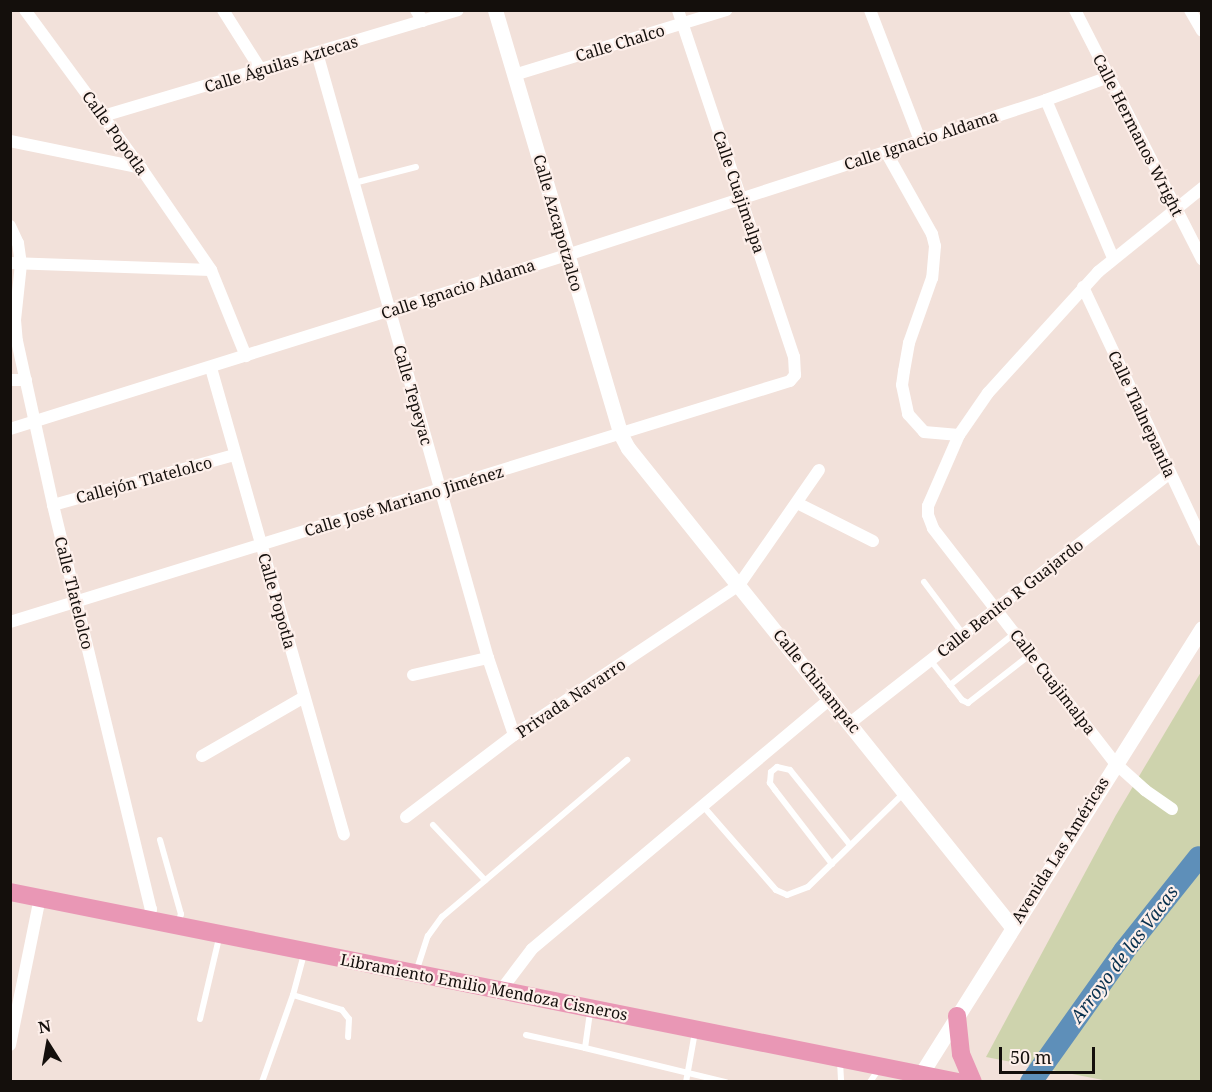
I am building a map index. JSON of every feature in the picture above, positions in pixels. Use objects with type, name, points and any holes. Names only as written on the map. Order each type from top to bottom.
[{"type":"main road","name":"Libramiento Emilio Mendoza Cisneros","points":[[10,892],[958,1082]]},
{"type":"main road","points":[[957,1016],[961,1054],[973,1082]]},
{"type":"street","name":"Calle Popotla","points":[[25,10],[141,168],[211,270],[246,356]]},
{"type":"street","points":[[223,10],[261,70]]},
{"type":"street","name":"Calle Águilas Aztecas","points":[[103,116],[317,53],[419,16],[458,10]]},
{"type":"street","name":"Calle Azcapotzalco","points":[[495,10],[621,435]]},
{"type":"street","name":"Calle Cuajimalpa","points":[[678,10],[794,357],[795,375]]},
{"type":"street","name":"Calle Chalco","points":[[514,75],[726,10]]},
{"type":"street","points":[[870,10],[920,140]]},
{"type":"street","name":"Calle Hermanos Wright","points":[[1075,10],[1202,259]]},
{"type":"street","points":[[1190,10],[1202,31]]},
{"type":"street","name":"Calle Tepeyac","points":[[317,53],[488,658],[514,735]]},
{"type":"street","name":"Calle Ignacio Aldama","points":[[10,429],[567,255],[1046,100],[1109,77]]},
{"type":"street","points":[[1046,100],[1113,258]]},
{"type":"street","points":[[10,141],[141,168]]},
{"type":"street","points":[[885,152],[932,234],[935,246],[932,278],[909,343],[902,385],[908,414],[924,432],[959,435],[988,393],[1083,287],[1113,258],[1202,188]]},
{"type":"street","name":"Calle Tlatelolco","points":[[10,226],[18,243],[15,320],[34,422],[151,909],[148,920]]},
{"type":"street","points":[[16,263],[211,270]]},
{"type":"street","name":"Calle Tlalnepantla","points":[[1083,287],[1202,540]]},
{"type":"street","name":"Calle Popotla","points":[[211,368],[344,834]]},
{"type":"street","name":"Calle José Mariano Jiménez","points":[[10,622],[782,385],[795,375]]},
{"type":"street","points":[[10,380],[26,380]]},
{"type":"street","name":"Calle Chinampac","points":[[621,435],[628,448],[831,698],[1012,927]]},
{"type":"street","name":"Calle Cuajimalpa","points":[[959,435],[928,506],[927,515],[933,528],[1115,763],[1145,790],[1172,809]]},
{"type":"street","name":"Callejón Tlatelolco","points":[[53,505],[235,455]]},
{"type":"street","points":[[739,585],[819,470]]},
{"type":"street","name":"Calle Benito R Guajardo","points":[[850,723],[1170,473]]},
{"type":"street","points":[[797,503],[873,541]]},
{"type":"street","name":"Privada Navarro","points":[[406,817],[514,735],[739,585]]},
{"type":"street","name":"Avenida Las Américas","points":[[921,1074],[1202,628]]},
{"type":"street","points":[[413,675],[488,658]]},
{"type":"street","points":[[202,756],[304,697]]},
{"type":"street","points":[[501,990],[532,949],[831,698]]},
{"type":"street","points":[[10,1046],[16,990],[40,898]]},
{"type":"lane","points":[[353,184],[416,167]]},
{"type":"lane","points":[[924,582],[963,634]]},
{"type":"lane","points":[[950,685],[1015,633]]},
{"type":"lane","points":[[930,660],[965,702],[972,702],[1031,654]]},
{"type":"lane","points":[[416,973],[419,957],[433,927],[627,760]]},
{"type":"lane","points":[[832,864],[770,783],[771,772],[777,767],[790,770],[850,845]]},
{"type":"lane","points":[[702,806],[776,890],[787,895],[808,887],[905,792]]},
{"type":"lane","points":[[433,825],[485,880]]},
{"type":"lane","points":[[160,840],[181,914],[178,926]]},
{"type":"lane","points":[[200,1019],[220,934]]},
{"type":"lane","points":[[262,1082],[293,995],[305,951]]},
{"type":"lane","points":[[293,995],[342,1010],[349,1019],[348,1037]]},
{"type":"lane","points":[[585,1048],[591,1008]]},
{"type":"lane","points":[[686,1082],[696,1029]]},
{"type":"lane","points":[[526,1035],[726,1082]]},
{"type":"lane","points":[[839,1058],[841,1082]]},
{"type":"lane","points":[[870,1082],[881,1066]]},
{"type":"green space","points":[[1201,672],[1201,1081],[1108,1081],[986,1057],[1116,815]]},
{"type":"waterway","name":"Arroyo de las Vacas","points":[[1031,1082],[1124,951],[1199,857]]}]
